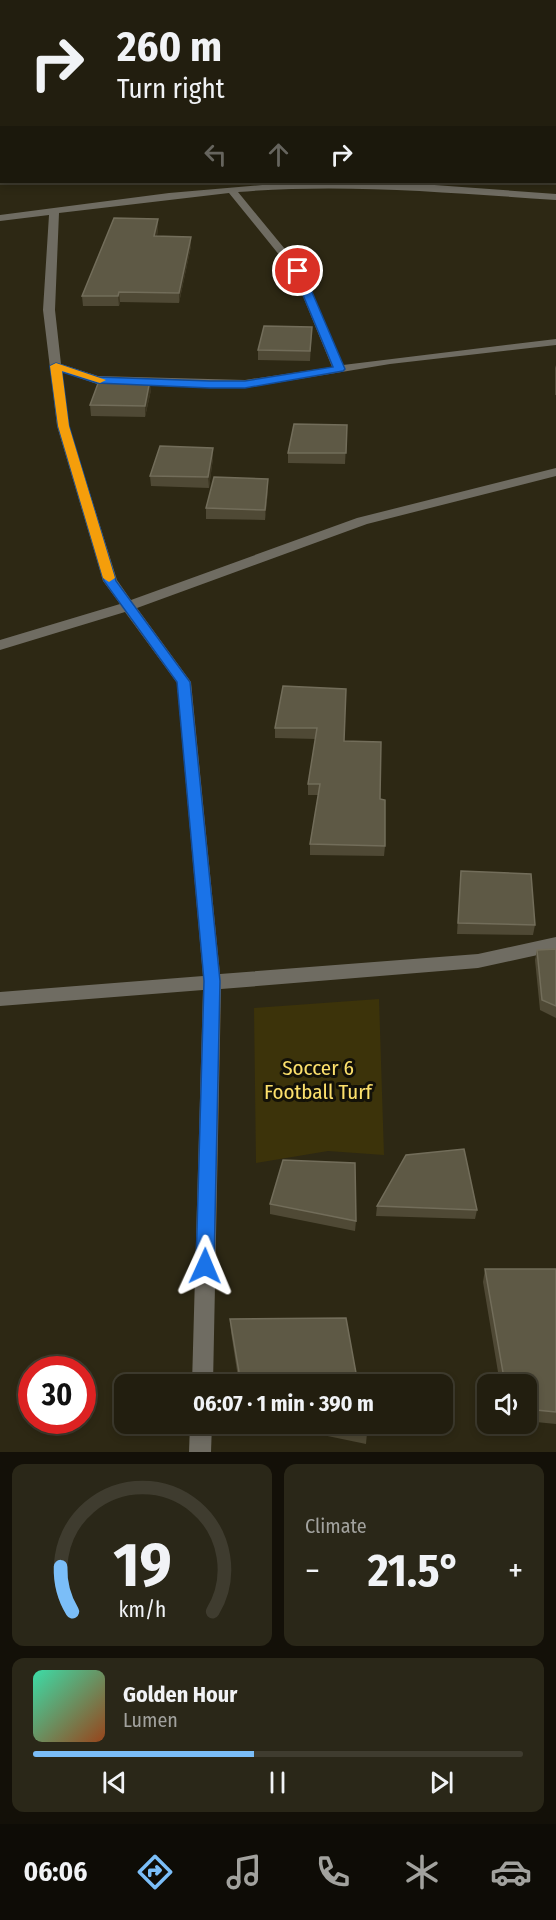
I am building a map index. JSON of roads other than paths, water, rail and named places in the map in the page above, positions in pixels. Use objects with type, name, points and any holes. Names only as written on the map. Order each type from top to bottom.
[{"type":"street","points":[[0,218],[54,210],[233,192],[339,184],[556,197]]},
{"type":"street","points":[[233,192],[298,271],[339,369]]},
{"type":"street","points":[[54,210],[49,310],[63,426],[110,581],[184,682],[212,981],[202,1374]]},
{"type":"street","points":[[56,366],[97,380],[245,384],[339,369],[556,342]]},
{"type":"street","points":[[0,645],[128,606],[362,521],[556,472]]},
{"type":"street","points":[[0,999],[478,961],[556,944]]},
{"type":"street","points":[[200,1452],[201,1434]]},
{"type":"park label","name":"Soccer 6 Football Turf","points":[[318,1080]]}]
